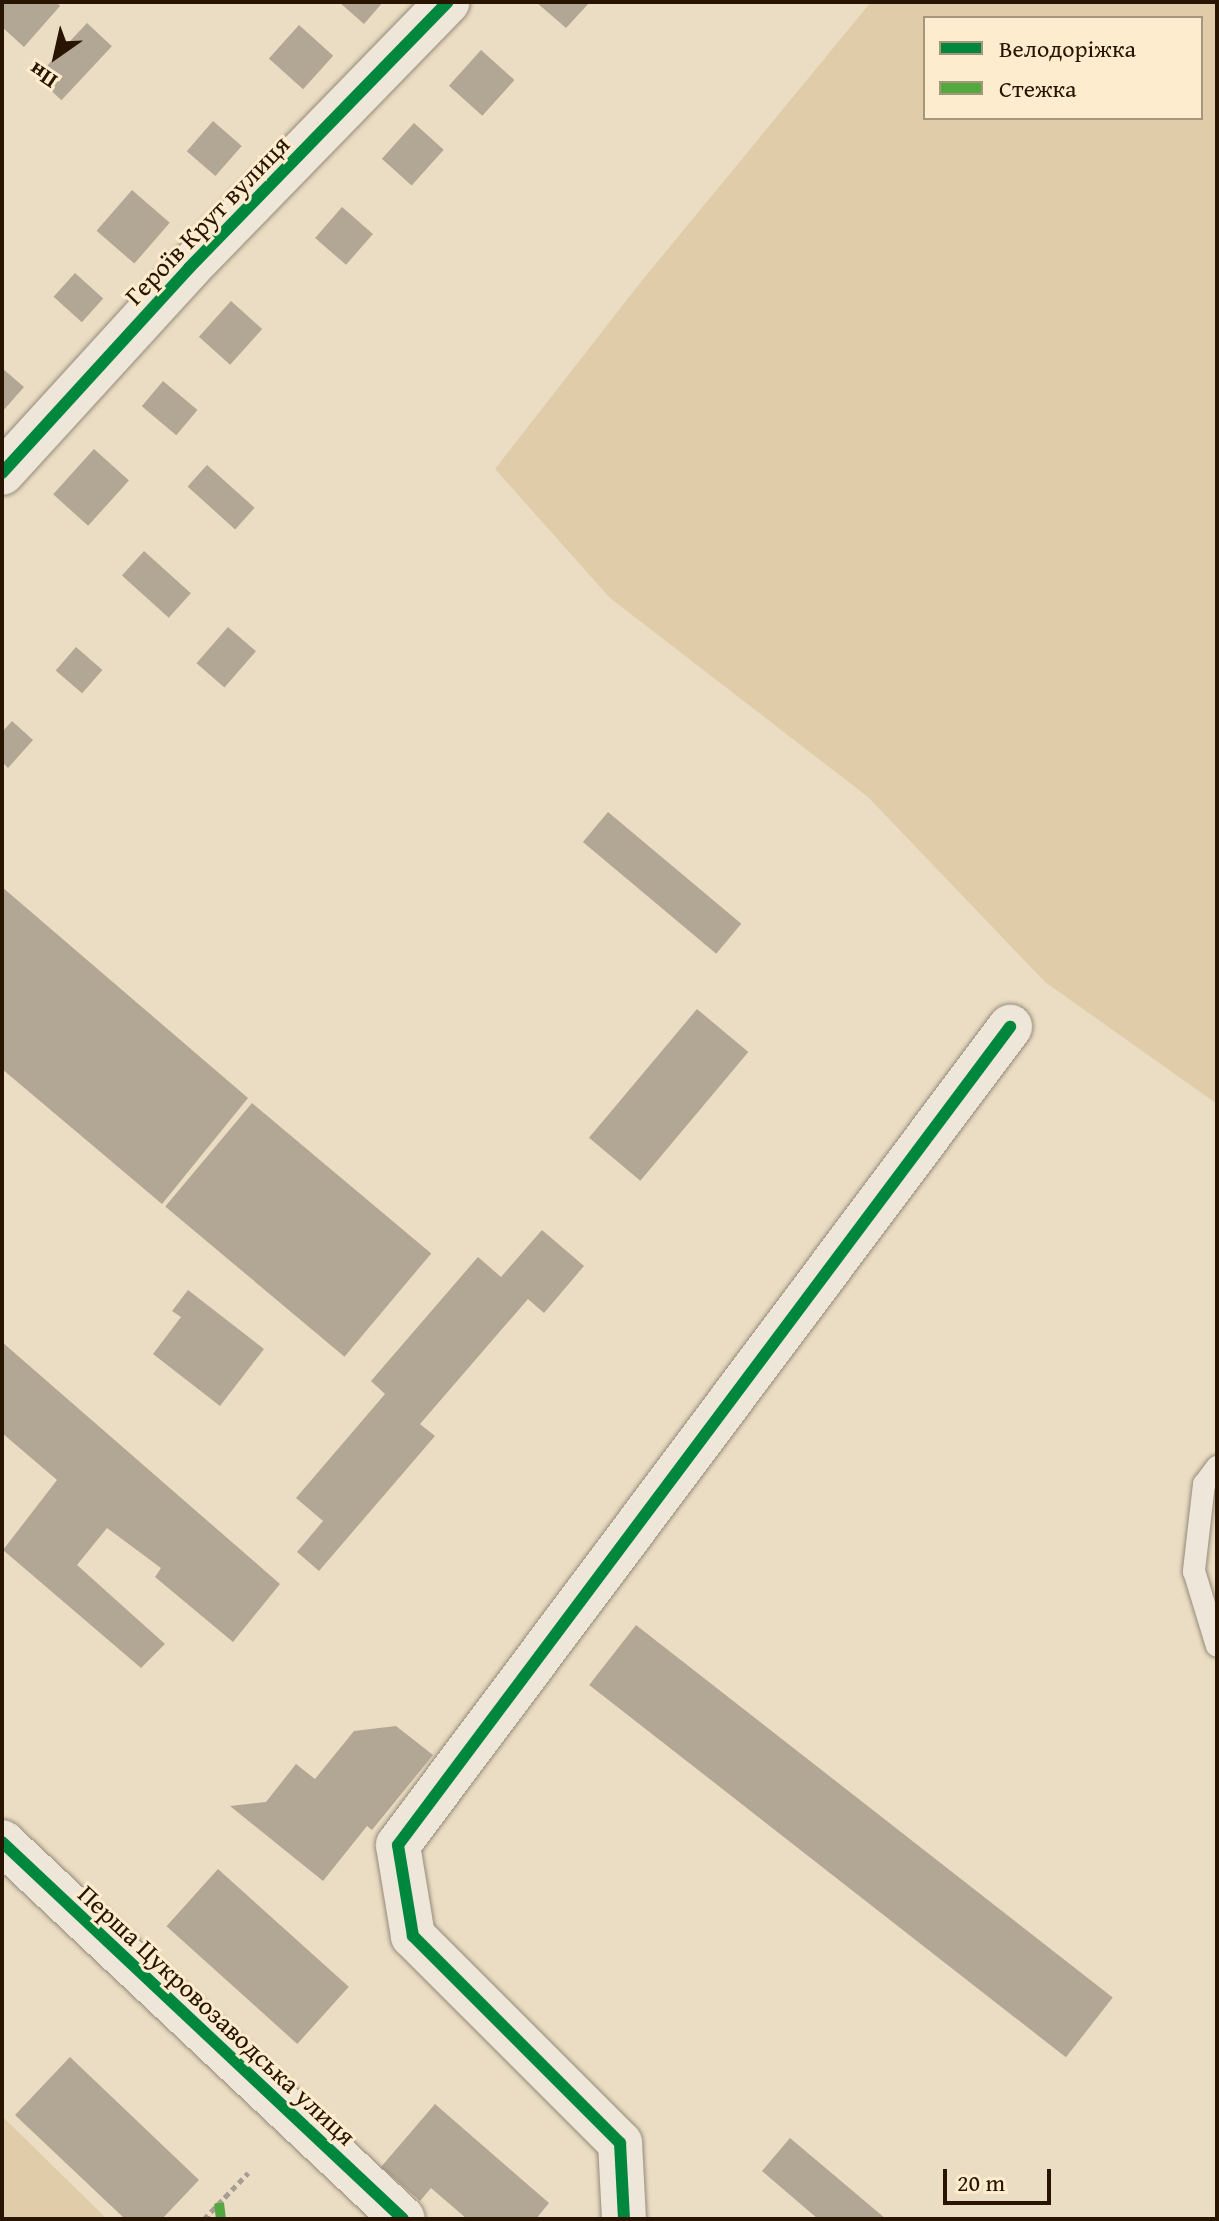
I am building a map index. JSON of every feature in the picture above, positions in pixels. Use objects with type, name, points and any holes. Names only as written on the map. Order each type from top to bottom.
[{"type":"street","name":"Героїв Крут вулиця","points":[[2,473],[189,268],[448,2]]},
{"type":"street","points":[[624,2219],[620,2143],[413,1936],[398,1845],[1010,1027]]},
{"type":"street","name":"Перша Цукровозаводська улиця","points":[[2,1842],[403,2219]]},
{"type":"lane","points":[[1217,1467],[1204,1484],[1194,1571],[1217,1646]]},
{"type":"path","points":[[204,2219],[248,2173]]},
{"type":"shaded area","points":[[871,2],[1217,2],[1217,1104],[1045,982],[868,797],[610,598],[495,469],[640,283]]},
{"type":"shaded area","points":[[2,2116],[107,2219],[2,2219]]},
{"type":"building","points":[[2,2],[56,2],[60,6],[24,47],[2,27]]},
{"type":"building","points":[[339,2],[383,2],[364,24]]},
{"type":"building","points":[[536,2],[590,2],[566,28]]},
{"type":"building","points":[[87,23],[112,46],[61,100],[37,77]]},
{"type":"building","points":[[299,25],[333,56],[303,89],[269,58]]},
{"type":"building","points":[[481,50],[514,80],[482,116],[449,86]]},
{"type":"building","points":[[213,121],[242,146],[215,176],[187,151]]},
{"type":"building","points":[[414,123],[444,150],[412,185],[382,159]]},
{"type":"building","points":[[132,190],[170,223],[134,264],[97,231]]},
{"type":"building","points":[[342,207],[373,234],[346,265],[315,238]]},
{"type":"building","points":[[75,273],[103,298],[82,322],[54,297]]},
{"type":"building","points":[[231,301],[262,329],[230,365],[199,337]]},
{"type":"building","points":[[2,368],[24,387],[2,412]]},
{"type":"building","points":[[163,381],[197,410],[176,435],[142,406]]},
{"type":"building","points":[[94,449],[129,480],[88,526],[53,494]]},
{"type":"building","points":[[207,465],[255,508],[235,529],[188,487]]},
{"type":"building","points":[[144,551],[191,593],[169,618],[122,576]]},
{"type":"building","points":[[228,627],[256,651],[224,688],[197,663]]},
{"type":"building","points":[[76,647],[102,670],[82,693],[56,670]]},
{"type":"building","points":[[12,721],[33,740],[8,768],[2,762],[2,732]]},
{"type":"building","points":[[608,812],[741,924],[716,954],[583,842]]},
{"type":"building","points":[[2,887],[248,1098],[162,1204],[2,1069]]},
{"type":"building","points":[[697,1009],[748,1052],[640,1181],[589,1138]]},
{"type":"building","points":[[252,1103],[431,1253],[344,1357],[165,1206]]},
{"type":"building","points":[[542,1230],[584,1266],[544,1313],[528,1299],[420,1424],[435,1436],[319,1571],[297,1552],[323,1521],[296,1498],[385,1394],[371,1381],[478,1257],[501,1277]]},
{"type":"building","points":[[188,1290],[264,1349],[220,1406],[153,1354],[181,1317],[172,1311]]},
{"type":"building","points":[[2,1342],[280,1584],[233,1642],[155,1577],[161,1568],[107,1528],[77,1565],[165,1644],[141,1668],[3,1550],[57,1480],[2,1433]]},
{"type":"building","points":[[636,1625],[1113,1997],[1066,2057],[589,1685]]},
{"type":"building","points":[[396,1726],[433,1755],[372,1830],[367,1826],[323,1881],[230,1806],[266,1802],[296,1764],[315,1779],[354,1731]]},
{"type":"building","points":[[218,1869],[349,1987],[297,2044],[166,1926]]},
{"type":"building","points":[[70,2057],[199,2180],[162,2219],[125,2219],[15,2115]]},
{"type":"building","points":[[435,2104],[549,2203],[536,2219],[467,2219],[431,2188],[420,2201],[381,2167]]},
{"type":"building","points":[[790,2138],[886,2219],[818,2219],[762,2171]]},
{"type":"marked path","points":[[219,2203],[221,2219]]},
{"type":"cycle path","points":[[2,473],[189,268],[448,2]]},
{"type":"cycle path","points":[[624,2219],[620,2143],[413,1936],[398,1845],[1010,1027]]},
{"type":"cycle path","points":[[2,1842],[403,2219]]}]
